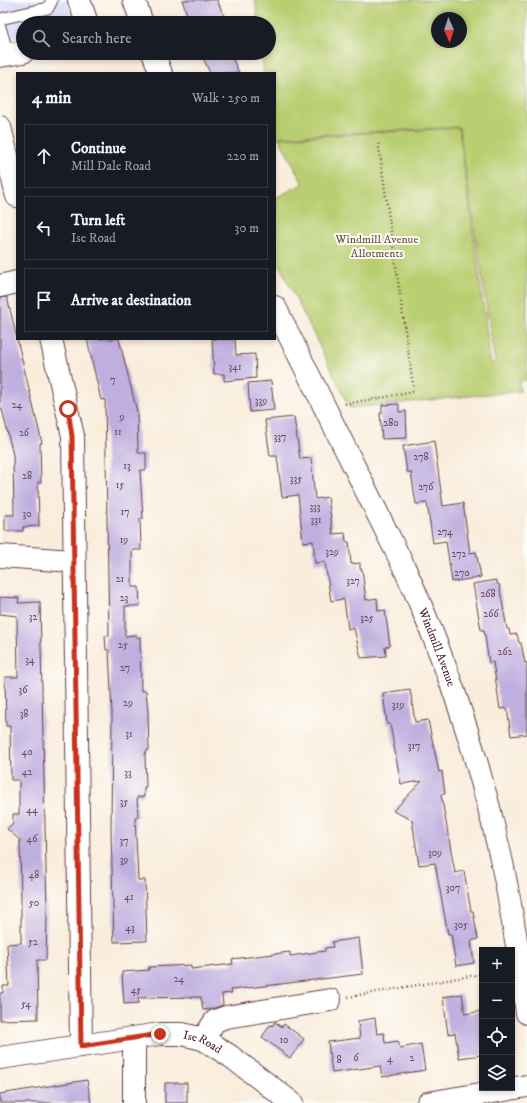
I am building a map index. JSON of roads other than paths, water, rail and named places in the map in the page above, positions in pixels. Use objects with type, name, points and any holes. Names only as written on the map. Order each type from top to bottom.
[{"type":"street","points":[[79,0],[85,16]]},
{"type":"street","points":[[134,0],[140,16]]},
{"type":"street","points":[[156,60],[161,72]]},
{"type":"street","points":[[0,127],[16,192]]},
{"type":"street","points":[[0,286],[16,282]]},
{"type":"street","name":"Windmill Avenue","points":[[276,309],[410,581],[440,652],[458,700],[473,750],[500,854],[523,960],[527,1013]]},
{"type":"street","points":[[51,340],[72,436],[81,1046]]},
{"type":"street","points":[[0,556],[73,561]]},
{"type":"street","points":[[203,1039],[215,1021],[226,1017],[330,1000]]},
{"type":"street","name":"Ise Road","points":[[0,1058],[160,1034],[182,1034],[203,1039],[230,1056],[292,1103]]},
{"type":"street","points":[[134,1038],[134,1103]]},
{"type":"street","points":[[428,1103],[527,1086]]},
{"type":"lane","points":[[0,19],[48,8],[52,0]]},
{"type":"lane","points":[[0,27],[10,54]]},
{"type":"park label","name":"Windmill Avenue Allotments","points":[[377,246]]}]
